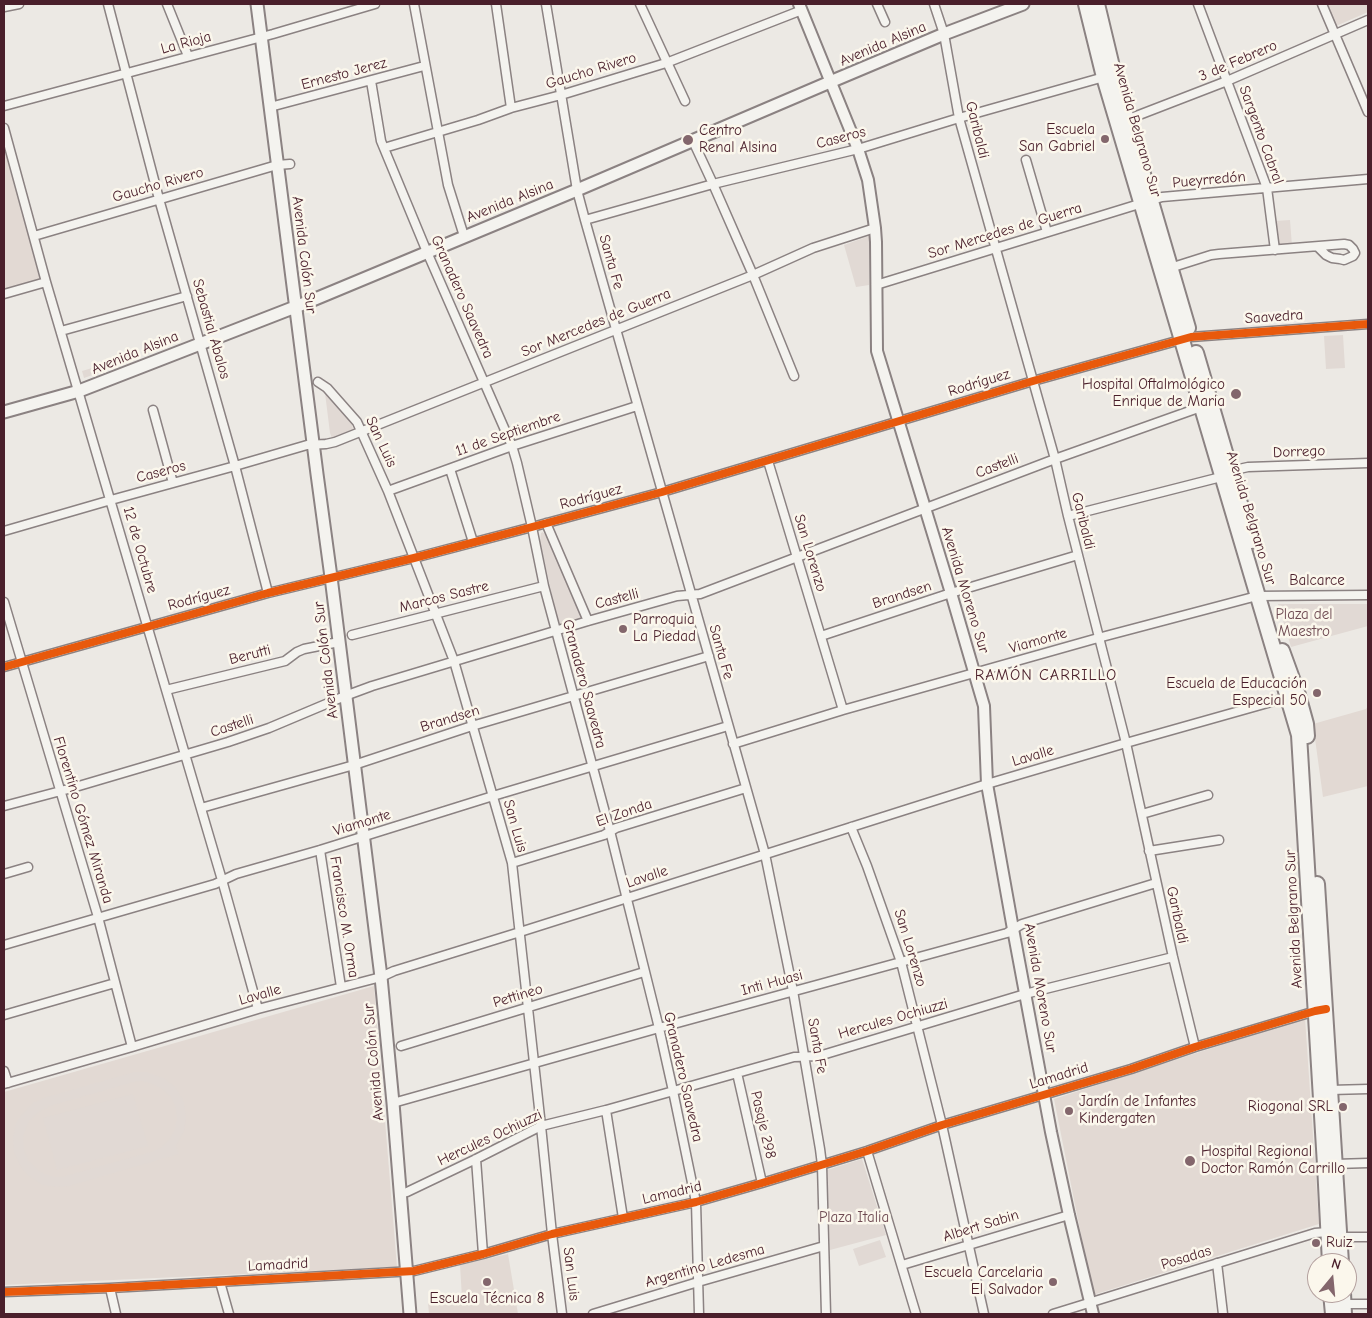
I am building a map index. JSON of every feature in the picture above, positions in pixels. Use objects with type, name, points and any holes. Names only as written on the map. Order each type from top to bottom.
[{"type":"highway","name":"Avenida Belgrano Sur","points":[[1086,4],[1104,77],[1122,121],[1147,203],[1292,696],[1306,724],[1320,1010],[1334,1234],[1339,1253]]},
{"type":"highway","name":"Avenida Belgrano Sur","points":[[1097,4],[1114,75],[1122,121]]},
{"type":"highway","name":"Avenida Belgrano Sur","points":[[1147,203],[1170,268],[1201,407],[1226,474]]},
{"type":"highway","name":"Avenida Belgrano Sur","points":[[1320,1010],[1330,1090],[1335,1164],[1334,1234],[1331,1253]]},
{"type":"main road","name":"Avenida Colón Sur","points":[[257,4],[381,977],[410,1314]]},
{"type":"main road","name":"Avenida Alsina","points":[[4,412],[79,391],[296,306],[577,190],[944,34],[1023,4]]},
{"type":"street","points":[[4,8],[19,4]]},
{"type":"street","name":"Sebastial Abalos","points":[[108,4],[159,200],[235,466],[268,593]]},
{"type":"street","points":[[168,4],[188,56]]},
{"type":"street","name":"La Rioja","points":[[4,106],[375,4]]},
{"type":"street","name":"Granadero Saavedra","points":[[414,4],[424,66],[448,185],[464,236]]},
{"type":"street","points":[[496,4],[511,108]]},
{"type":"street","name":"Santa Fe","points":[[546,4],[577,190],[765,854],[793,991],[822,1165],[826,1314]]},
{"type":"street","points":[[640,4],[685,102]]},
{"type":"street","points":[[877,4],[884,22]]},
{"type":"street","name":"Garibaldi","points":[[934,4],[944,34],[959,118],[1055,459],[1098,638],[1126,743],[1172,957],[1194,1047]]},
{"type":"street","name":"Sargento Cabral","points":[[1198,4],[1267,188],[1275,250]]},
{"type":"street","points":[[1322,4],[1368,111]]},
{"type":"street","name":"Gaucho Rivero","points":[[384,148],[478,120],[511,108],[666,63],[800,7]]},
{"type":"street","name":"Avenida Moreno Sur","points":[[800,7],[832,81],[868,180],[875,228],[877,351],[975,673],[985,714],[987,784],[1013,929],[1044,1095],[1069,1215],[1093,1314]]},
{"type":"street","name":"3 de Febrero","points":[[1122,121],[1227,81],[1368,20]]},
{"type":"street","name":"Ernesto Jerez","points":[[270,107],[424,66]]},
{"type":"street","name":"Caseros","points":[[585,220],[713,184],[858,149],[1104,77]]},
{"type":"street","name":"Granadero Saavedra","points":[[371,81],[384,148],[427,252],[512,446],[544,586],[610,831],[673,1091],[696,1202],[699,1314]]},
{"type":"street","name":"12 de Octubre","points":[[4,128],[46,282],[148,626],[258,1009]]},
{"type":"street","points":[[693,141],[753,275],[794,376]]},
{"type":"street","points":[[1026,160],[1047,232]]},
{"type":"street","name":"Gaucho Rivero","points":[[34,236],[277,165],[290,164]]},
{"type":"street","name":"Pueyrredón","points":[[1147,203],[1162,198],[1368,179]]},
{"type":"street","name":"Sor Mercedes de Guerra","points":[[876,286],[1047,232],[1147,203]]},
{"type":"street","name":"Sor Mercedes de Guerra","points":[[326,444],[362,432],[753,275],[813,248],[875,228]]},
{"type":"street","points":[[1170,268],[1211,255],[1318,247]]},
{"type":"street","points":[[4,294],[46,282]]},
{"type":"street","points":[[61,331],[187,296]]},
{"type":"street","name":"Saavedra","points":[[1186,339],[1368,324]]},
{"type":"street","name":"Rodríguez","points":[[4,667],[268,593],[414,558],[662,492],[1033,381],[1186,339]]},
{"type":"street","name":"San Luis","points":[[318,382],[327,388],[353,416],[388,491],[454,661],[512,863],[562,1314]]},
{"type":"street","name":"11 de Septiembre","points":[[388,491],[512,446],[637,406]]},
{"type":"street","name":"Castelli","points":[[4,806],[59,792],[228,742],[269,728],[372,686],[454,661],[677,596],[700,594],[1055,459],[1201,407]]},
{"type":"street","points":[[153,410],[173,483]]},
{"type":"street","name":"Caseros","points":[[4,531],[307,445],[326,444]]},
{"type":"street","name":"San Lorenzo","points":[[768,461],[843,710]]},
{"type":"street","name":"Dorrego","points":[[1226,474],[1248,467],[1368,464]]},
{"type":"street","points":[[450,468],[473,542]]},
{"type":"street","points":[[1068,516],[1226,474]]},
{"type":"street","name":"Granadero Saavedra","points":[[546,523],[588,621]]},
{"type":"street","name":"Brandsen","points":[[821,636],[951,593],[1078,555]]},
{"type":"street","name":"Marcos Sastre","points":[[352,635],[544,586]]},
{"type":"street","name":"Balcarce","points":[[1262,596],[1368,595]]},
{"type":"street","name":"Viamonte","points":[[733,744],[843,710],[1098,638],[1262,596]]},
{"type":"street","name":"Florentino Gómez Miranda","points":[[4,602],[59,792],[98,917],[132,1047]]},
{"type":"street","name":"Berutti","points":[[166,690],[285,661],[304,649],[339,642]]},
{"type":"street","name":"Brandsen","points":[[201,808],[354,765],[472,726],[708,656]]},
{"type":"street","name":"Lavalle","points":[[6,1083],[258,1009],[381,977],[394,971],[987,784],[1292,696]]},
{"type":"street","name":"Viamonte","points":[[4,945],[215,884],[236,874],[728,726]]},
{"type":"street","name":"El Zonda","points":[[512,863],[604,835],[616,828],[746,788]]},
{"type":"street","points":[[1142,814],[1208,795]]},
{"type":"street","name":"San Lorenzo","points":[[850,827],[902,962],[942,1125],[984,1314]]},
{"type":"street","points":[[1149,851],[1219,840]]},
{"type":"street","name":"Francisco M. Orma","points":[[320,850],[341,987]]},
{"type":"street","points":[[4,874],[28,867]]},
{"type":"street","name":"Inti Huasi","points":[[393,1103],[1007,932],[1022,924],[1156,883]]},
{"type":"street","name":"Hercules Ochiuzzi","points":[[400,1194],[541,1126],[606,1110],[794,1057],[819,1056],[1026,994],[1172,957]]},
{"type":"street","name":"Pettineo","points":[[401,1046],[644,972]]},
{"type":"street","points":[[4,1015],[116,983]]},
{"type":"street","name":"Lamadrid","points":[[4,1292],[220,1282],[420,1269],[552,1234],[696,1202],[762,1184],[942,1125],[1320,1010]]},
{"type":"street","points":[[4,1071],[6,1083]]},
{"type":"street","name":"Pasaje 298","points":[[737,1073],[762,1184]]},
{"type":"street","points":[[1330,1090],[1368,1089]]},
{"type":"street","points":[[606,1110],[623,1218]]},
{"type":"street","points":[[867,1151],[916,1314]]},
{"type":"street","points":[[476,1159],[482,1254]]},
{"type":"street","points":[[1335,1164],[1368,1163]]},
{"type":"street","name":"Albert Sabin","points":[[902,1265],[1069,1215]]},
{"type":"street","name":"Posadas","points":[[1053,1314],[1315,1233],[1368,1237]]},
{"type":"street","name":"Argentino Ledesma","points":[[593,1314],[824,1246]]},
{"type":"street","points":[[1218,1263],[1222,1314]]},
{"type":"street","points":[[220,1282],[229,1314]]},
{"type":"street","points":[[110,1288],[116,1314]]},
{"type":"street","points":[[1343,1304],[1368,1304]]},
{"type":"shaded area","points":[[1326,4],[1368,4],[1368,12],[1336,26]]},
{"type":"shaded area","points":[[4,128],[46,282],[4,294]]},
{"type":"shaded area","points":[[1368,706],[1368,786],[1323,797],[1313,724],[1366,709]]},
{"type":"shaded area","points":[[374,986],[397,1267],[4,1285],[4,1092]]},
{"type":"shaded area","name":"Hospital Regional Doctor Ramón Carrillo","points":[[1305,1018],[1319,1224],[1093,1295],[1054,1099]]},
{"type":"shaded area","name":"Escuela Técnica 8","points":[[508,1254],[518,1314],[429,1314],[428,1303],[462,1298],[460,1265]]},
{"type":"green space","points":[[1290,220],[1292,246],[1277,247],[1275,221]]},
{"type":"green space","points":[[869,236],[869,285],[856,287],[844,245]]},
{"type":"green space","points":[[1343,335],[1345,368],[1326,369],[1324,336]]},
{"type":"green space","points":[[99,366],[101,372],[84,378],[82,371]]},
{"type":"green space","points":[[325,393],[351,422],[353,429],[332,438]]},
{"type":"green space","points":[[543,532],[550,540],[583,618],[559,626],[540,542],[541,533]]},
{"type":"green space","name":"Plaza del Maestro","points":[[1278,604],[1368,604],[1368,626],[1291,647]]},
{"type":"green space","points":[[134,1072],[147,1072],[165,1079],[175,1087],[184,1104],[186,1118],[184,1131],[176,1146],[179,1154],[69,1186],[41,1184],[29,1176],[20,1165],[14,1152],[13,1138],[19,1118],[34,1102]],"holes":[[[141,1081],[152,1084],[170,1096],[175,1106],[177,1118],[175,1130],[169,1140],[160,1148],[62,1177],[43,1173],[29,1161],[24,1150],[23,1137],[30,1120],[39,1112],[50,1106],[130,1083]]]},
{"type":"green space","points":[[133,1094],[148,1146],[57,1170],[43,1118]]},
{"type":"green space","name":"Plaza Italia","points":[[862,1159],[886,1235],[830,1250],[827,1170]]},
{"type":"green space","points":[[880,1240],[886,1257],[859,1266],[853,1249]]},
{"type":"cycle path","points":[[4,667],[268,593],[414,558],[662,492],[1033,381],[1191,337],[1368,324]]},
{"type":"cycle path","points":[[4,1292],[414,1271],[552,1234],[696,1202],[867,1151],[942,1125],[1131,1069],[1195,1047],[1326,1009]]},
{"type":"place","name":"Escuela San Gabriel","points":[[1105,139]]},
{"type":"place","name":"Centro Renal Alsina","points":[[688,140]]},
{"type":"place","name":"Hospital Oftalmológico Enrique de Maria","points":[[1236,394]]},
{"type":"place","name":"Parroquia La Piedad","points":[[623,629]]},
{"type":"place","name":"Escuela de Educación Especial 50","points":[[1317,693]]},
{"type":"place","name":"Riogonal SRL","points":[[1343,1107]]},
{"type":"place","name":"Jardín de Infantes Kindergaten","points":[[1069,1111]]},
{"type":"place","name":"Hospital Regional Doctor Ramón Carrillo","points":[[1190,1161]]},
{"type":"place","name":"Ruiz","points":[[1316,1243]]},
{"type":"place","name":"Escuela Técnica 8","points":[[487,1282]]},
{"type":"place","name":"Escuela Carcelaria El Salvador","points":[[1053,1282]]},
{"type":"district","name":"RAMÓN CARRILLO","points":[[1046,675]]}]
